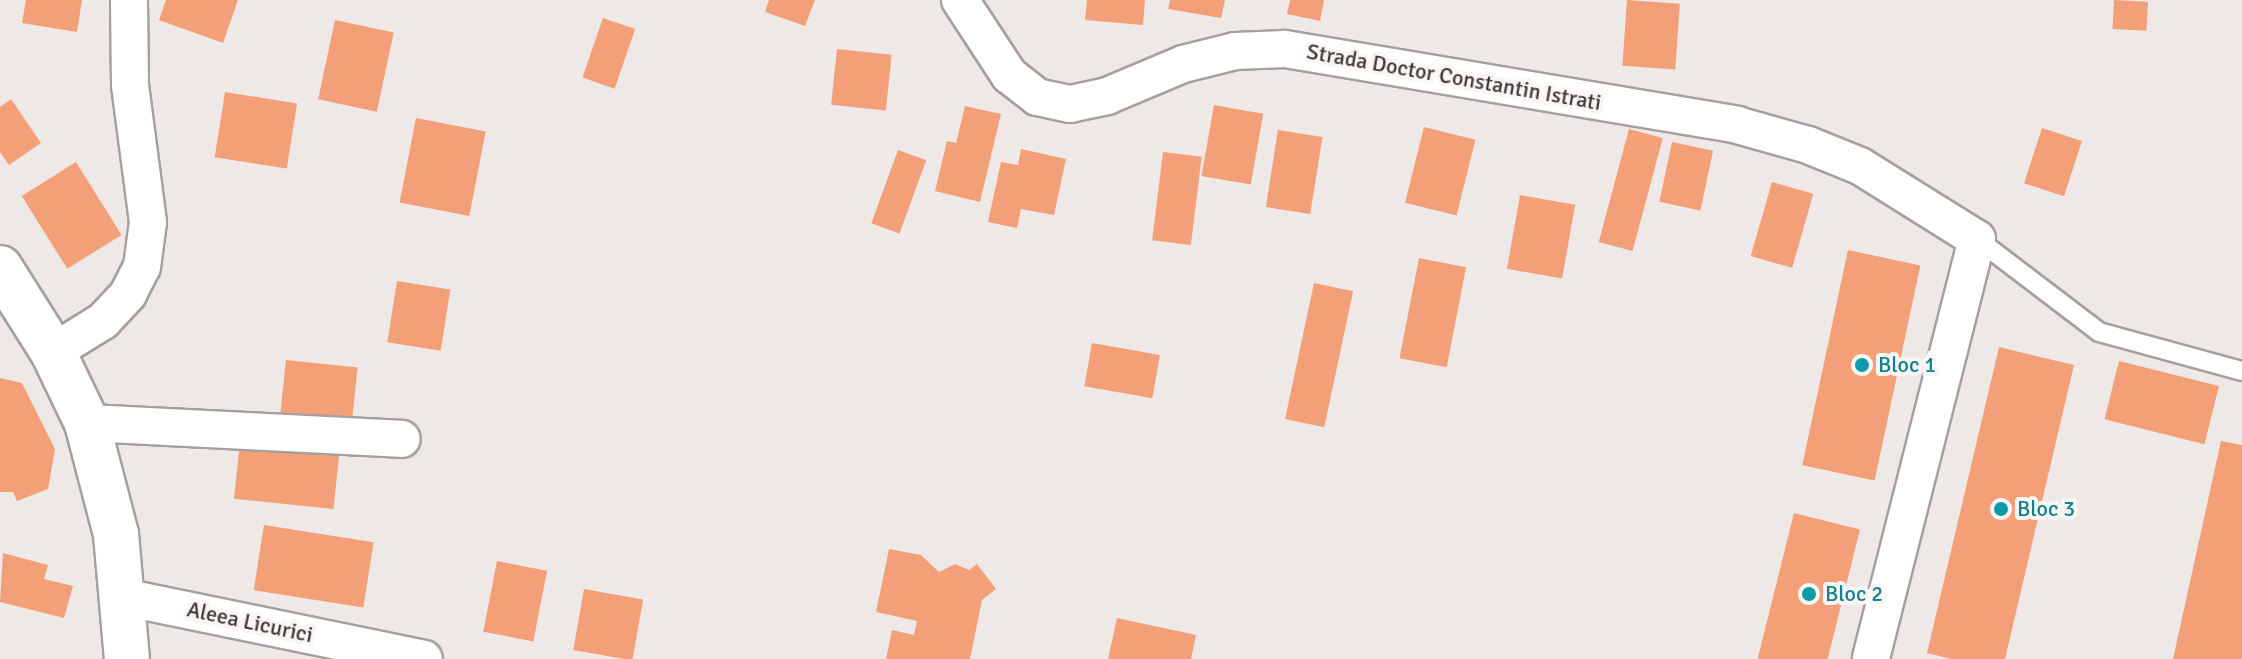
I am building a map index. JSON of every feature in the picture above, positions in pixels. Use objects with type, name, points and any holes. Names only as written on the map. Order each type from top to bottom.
[{"type":"main road","points":[[0,268],[53,352],[87,423],[113,519],[127,659]]},
{"type":"street","points":[[53,352],[103,321],[128,294],[142,267],[148,222],[130,85],[129,0]]},
{"type":"street","name":"Strada Doctor Constantin Istrati","points":[[960,0],[1009,75],[1037,97],[1070,104],[1107,96],[1183,64],[1235,51],[1285,49],[1737,125],[1808,145],[1860,166],[1977,239]]},
{"type":"street","points":[[1871,659],[1977,239]]},
{"type":"street","points":[[87,423],[402,439]]},
{"type":"street","name":"Aleea Licurici","points":[[123,597],[424,659]]},
{"type":"lane","points":[[1977,239],[2099,332],[2242,371]]},
{"type":"building","points":[[26,0],[82,0],[77,32],[22,23]]},
{"type":"building","points":[[166,0],[238,0],[223,43],[159,20]]},
{"type":"building","points":[[769,0],[815,0],[805,26],[765,12]]},
{"type":"building","points":[[1087,0],[1145,0],[1143,25],[1085,20]]},
{"type":"building","points":[[1170,0],[1225,0],[1221,18],[1168,9]]},
{"type":"building","points":[[1290,0],[1324,0],[1320,21],[1287,14]]},
{"type":"building","points":[[1627,0],[1680,4],[1675,70],[1622,66]]},
{"type":"building","points":[[2114,0],[2148,2],[2146,31],[2112,29]]},
{"type":"building","points":[[603,18],[635,29],[615,89],[582,78]]},
{"type":"building","points":[[335,20],[394,32],[377,112],[318,99]]},
{"type":"building","points":[[837,49],[892,55],[886,110],[831,105]]},
{"type":"building","points":[[225,92],[297,103],[287,169],[215,157]]},
{"type":"building","points":[[11,99],[41,143],[9,165],[0,152],[0,107]]},
{"type":"building","points":[[1214,105],[1263,114],[1251,185],[1201,176]]},
{"type":"building","points":[[965,106],[1001,114],[980,202],[935,191],[947,141],[956,143]]},
{"type":"building","points":[[416,118],[486,132],[469,216],[400,202]]},
{"type":"building","points":[[1424,127],[1475,140],[1457,216],[1405,203]]},
{"type":"building","points":[[2042,128],[2082,141],[2064,196],[2024,183]]},
{"type":"building","points":[[1629,129],[1663,138],[1633,251],[1599,242]]},
{"type":"building","points":[[1278,130],[1322,137],[1310,214],[1266,207]]},
{"type":"building","points":[[1672,142],[1713,151],[1700,210],[1659,202]]},
{"type":"building","points":[[1021,149],[1066,159],[1054,215],[1021,209],[1017,228],[988,222],[1001,162],[1018,165]]},
{"type":"building","points":[[898,150],[926,160],[900,234],[871,223]]},
{"type":"building","points":[[1163,152],[1202,157],[1191,245],[1152,240]]},
{"type":"building","points":[[76,162],[122,235],[67,269],[22,196]]},
{"type":"building","points":[[1772,182],[1813,194],[1792,268],[1751,256]]},
{"type":"building","points":[[1520,195],[1575,205],[1562,279],[1507,269]]},
{"type":"building","name":"Bloc 1","points":[[1848,250],[1920,265],[1875,481],[1802,465]]},
{"type":"building","points":[[1419,258],[1466,267],[1447,367],[1400,358]]},
{"type":"building","points":[[397,281],[450,289],[441,351],[387,342]]},
{"type":"building","points":[[1314,283],[1353,291],[1324,427],[1285,419]]},
{"type":"building","points":[[1092,343],[1160,355],[1152,398],[1084,386]]},
{"type":"building","name":"Bloc 3","points":[[1999,347],[2074,365],[2005,659],[1951,659],[1927,653]]},
{"type":"building","points":[[286,360],[358,368],[352,425],[280,418]]},
{"type":"building","points":[[2119,361],[2219,386],[2204,444],[2104,419]]},
{"type":"building","points":[[0,378],[22,383],[55,449],[48,489],[17,501],[13,492],[0,492]]},
{"type":"building","points":[[241,432],[340,442],[333,509],[234,499]]},
{"type":"building","points":[[2221,441],[2242,445],[2242,659],[2173,659]]},
{"type":"building","name":"Bloc 2","points":[[1794,513],[1860,529],[1828,659],[1758,659]]},
{"type":"building","points":[[264,525],[374,542],[363,608],[254,590]]},
{"type":"building","points":[[889,549],[921,555],[939,572],[955,564],[969,570],[977,564],[996,589],[982,600],[970,659],[886,659],[892,630],[914,635],[917,621],[876,612]]},
{"type":"building","points":[[3,553],[48,565],[44,579],[73,586],[64,618],[0,602]]},
{"type":"building","points":[[497,561],[547,571],[533,641],[483,632]]},
{"type":"building","points":[[584,589],[643,599],[633,659],[573,650]]},
{"type":"building","points":[[1117,618],[1196,635],[1191,659],[1108,659]]},
{"type":"place","name":"Bloc 1","points":[[1862,365]]},
{"type":"place","name":"Bloc 3","points":[[2001,509]]},
{"type":"place","name":"Bloc 2","points":[[1809,594]]}]
